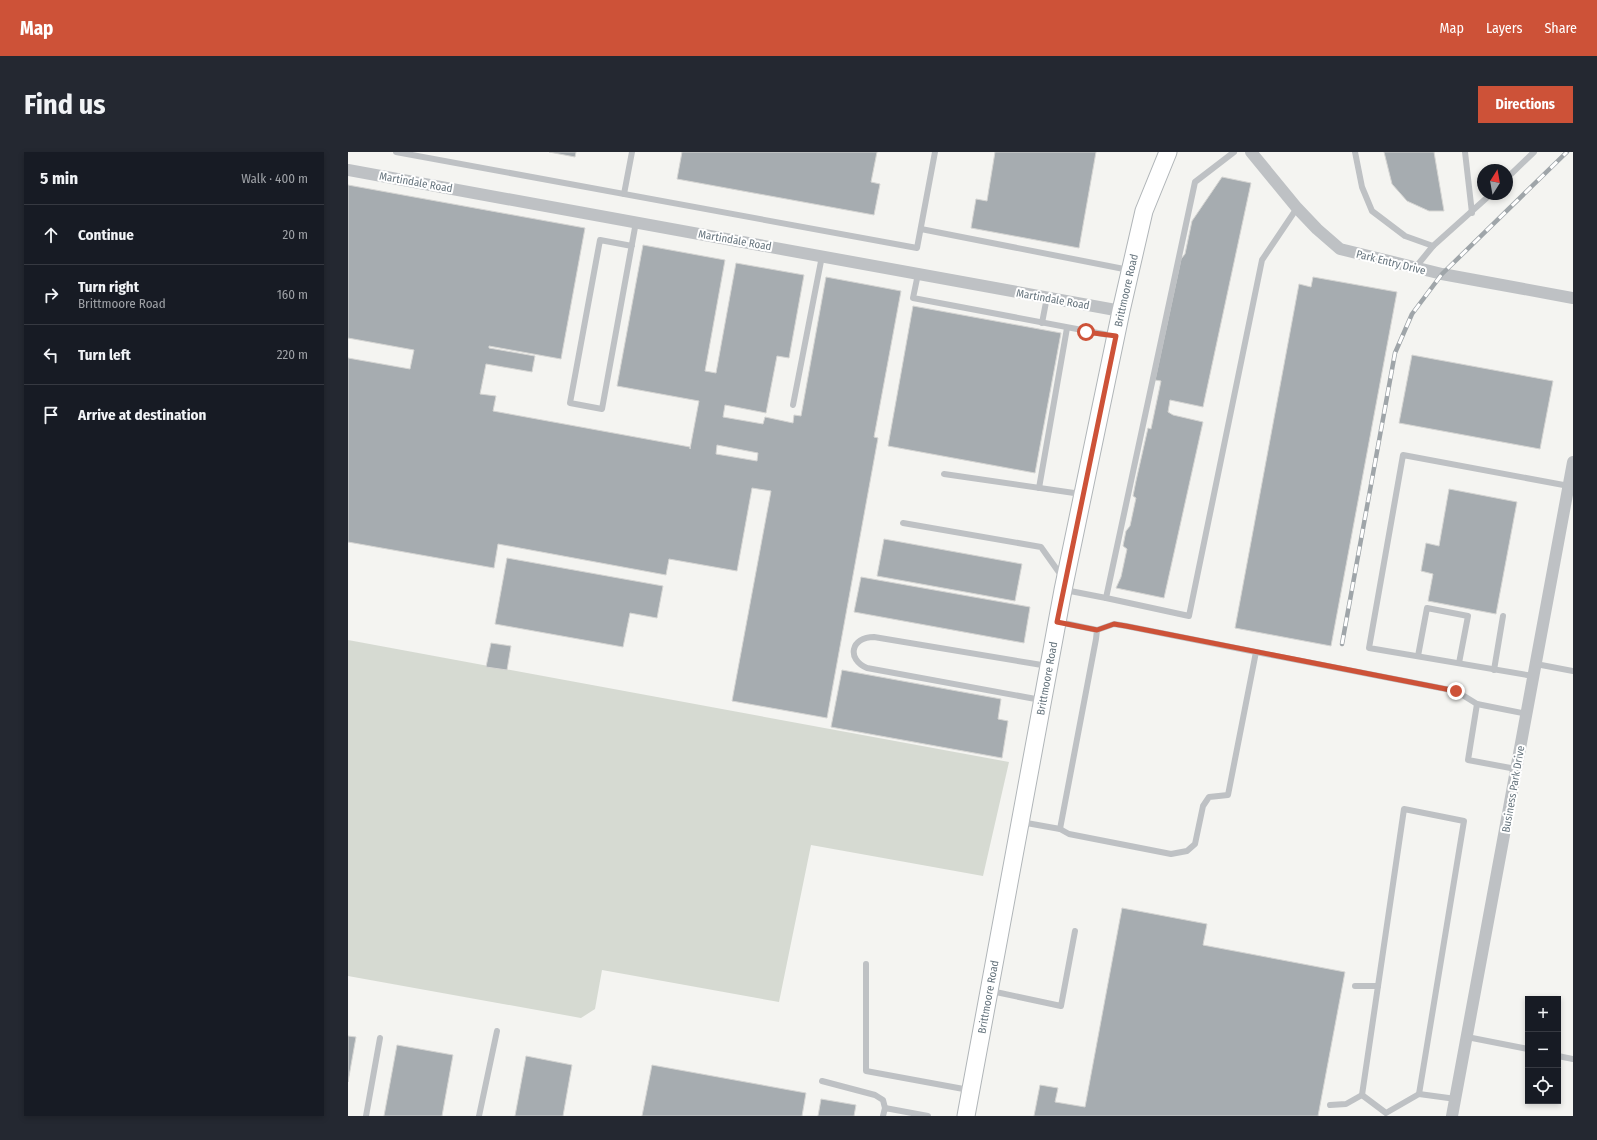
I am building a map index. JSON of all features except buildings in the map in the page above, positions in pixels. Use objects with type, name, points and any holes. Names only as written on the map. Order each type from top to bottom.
[{"type":"main road","name":"Brittmoore Road","points":[[966,1116],[1064,585],[1121,311],[1144,211],[1168,152]]},
{"type":"street","name":"Park Entry Drive","points":[[1250,152],[1297,208],[1317,229],[1340,248],[1415,268],[1573,298]]},
{"type":"street","name":"Martindale Road","points":[[348,170],[1121,311]]},
{"type":"street","name":"Business Park Drive","points":[[1452,1116],[1573,462]]},
{"type":"lane","points":[[396,152],[917,248],[935,152]]},
{"type":"lane","points":[[624,194],[632,152]]},
{"type":"lane","points":[[1106,598],[1195,182],[1234,152]]},
{"type":"lane","points":[[1354,152],[1362,187],[1372,211],[1405,236],[1433,246]]},
{"type":"lane","points":[[1465,152],[1472,213]]},
{"type":"lane","points":[[1513,172],[1534,152]]},
{"type":"lane","points":[[1415,268],[1433,246],[1485,200]]},
{"type":"lane","points":[[903,523],[1041,547],[1064,585],[1106,598],[1189,616],[1262,260],[1297,208]]},
{"type":"lane","points":[[632,246],[600,240],[570,403],[602,409],[632,246],[636,222]]},
{"type":"lane","points":[[921,229],[1130,270]]},
{"type":"lane","points":[[792,405],[822,256]]},
{"type":"lane","points":[[918,274],[913,298],[1116,336]]},
{"type":"lane","points":[[1042,323],[1047,297]]},
{"type":"lane","points":[[1040,488],[1067,328]]},
{"type":"lane","points":[[1534,676],[1369,648],[1404,455],[1569,486]]},
{"type":"lane","points":[[944,474],[1083,494]]},
{"type":"lane","points":[[1418,656],[1427,608],[1468,616],[1459,664]]},
{"type":"lane","points":[[1494,670],[1503,616]]},
{"type":"lane","points":[[1057,622],[1097,630],[1114,624],[1126,626],[1456,691],[1477,704],[1527,714]]},
{"type":"lane","points":[[1060,829],[1097,630]]},
{"type":"lane","points":[[1042,701],[867,668],[859,665],[855,658],[854,649],[859,640],[874,636],[1049,666]]},
{"type":"lane","points":[[1020,822],[1060,829],[1069,834],[1171,854],[1187,851],[1195,844],[1203,806],[1206,801],[1209,797],[1228,795],[1256,652]]},
{"type":"lane","points":[[1536,664],[1573,671]]},
{"type":"lane","points":[[1477,704],[1468,760],[1516,769]]},
{"type":"lane","points":[[1362,1095],[1404,809],[1464,821],[1419,1094]]},
{"type":"lane","points":[[989,990],[1061,1006],[1075,931]]},
{"type":"lane","points":[[866,964],[866,1071],[971,1090]]},
{"type":"lane","points":[[1355,986],[1378,986]]},
{"type":"lane","points":[[479,1116],[497,1031]]},
{"type":"lane","points":[[1467,1037],[1525,1048]]},
{"type":"lane","points":[[366,1116],[380,1038]]},
{"type":"lane","points":[[1561,1057],[1573,1059]]},
{"type":"lane","points":[[822,1081],[875,1095],[883,1100],[885,1108],[883,1116]]},
{"type":"lane","points":[[1362,1095],[1386,1113],[1419,1094],[1456,1099]]},
{"type":"lane","points":[[1330,1105],[1346,1104],[1362,1095]]},
{"type":"lane","points":[[885,1108],[928,1116]]},
{"type":"shaded area","points":[[348,640],[1009,762],[983,876],[811,845],[779,1002],[602,970],[595,1009],[581,1018],[348,976]]},
{"type":"railway","points":[[1342,644],[1395,353],[1412,314],[1442,274],[1567,152]]},
{"type":"route","points":[[1086,332],[1116,336],[1057,622],[1097,630],[1114,624],[1126,626],[1456,691]]}]
